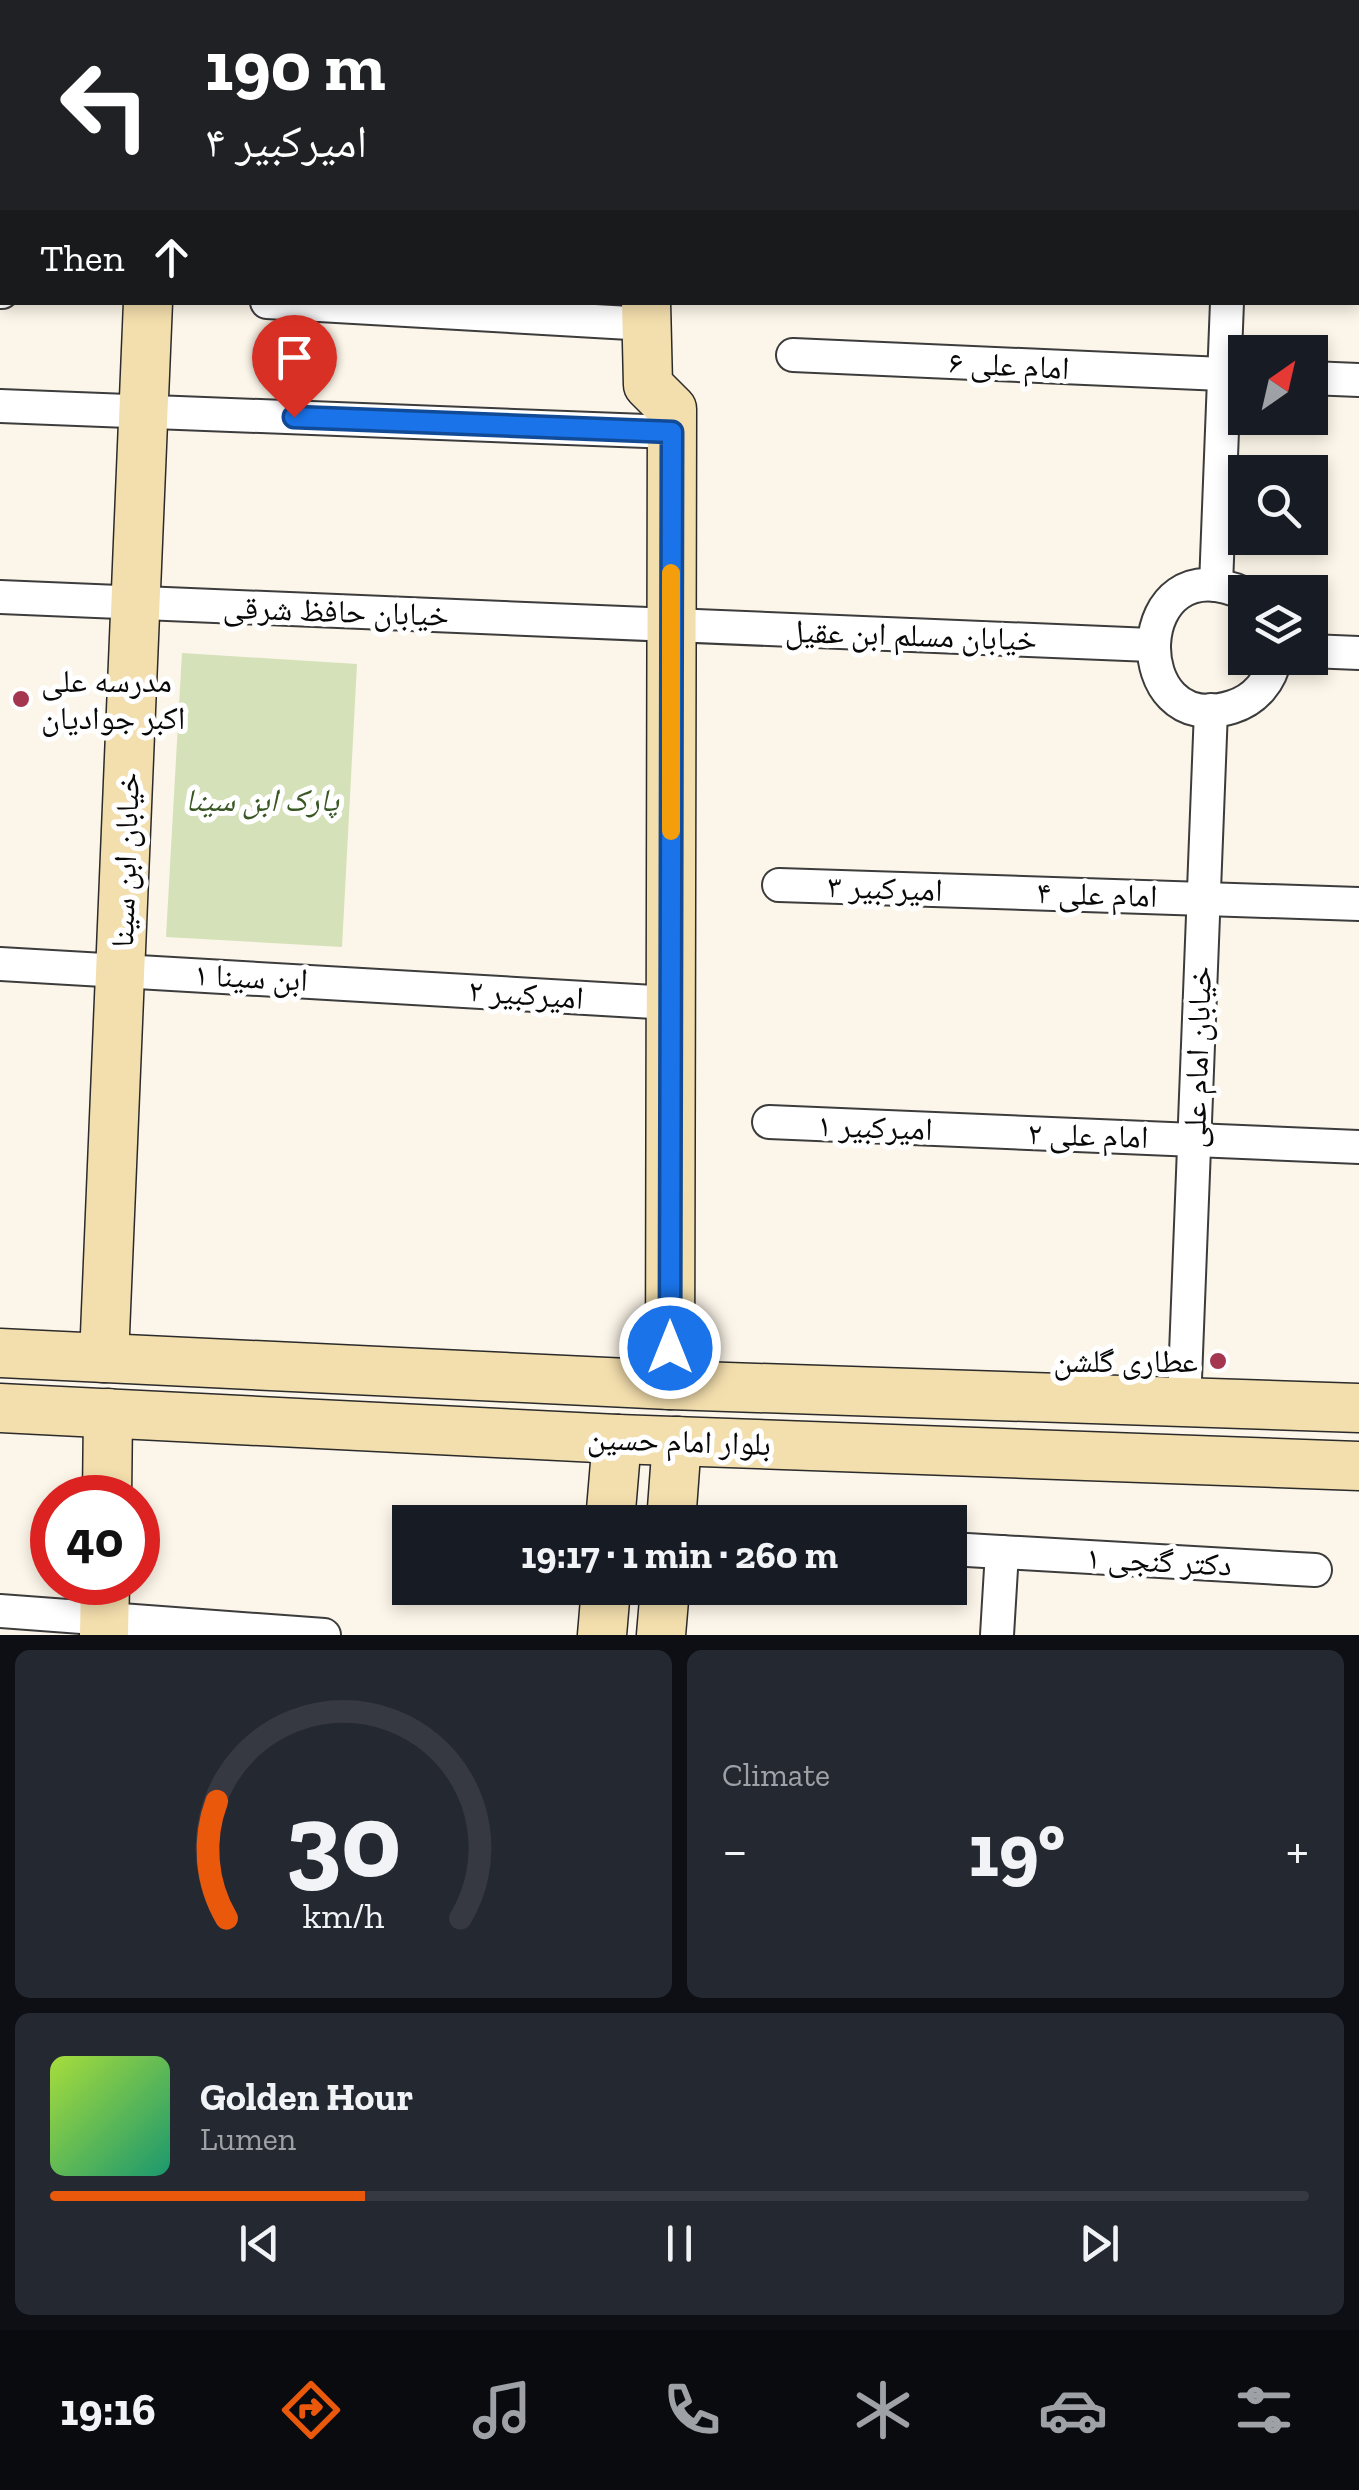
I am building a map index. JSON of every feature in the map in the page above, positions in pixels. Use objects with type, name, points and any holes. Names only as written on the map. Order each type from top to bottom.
[{"type":"street","name":"خیابان ابن سینا","points":[[104,1358],[148,305]]},
{"type":"street","points":[[347,305],[646,313],[648,385],[672,409],[670,1385]]},
{"type":"street","points":[[1227,305],[1231,335]]},
{"type":"street","name":"امام علی ۶","points":[[793,355],[1228,375]]},
{"type":"street","points":[[1328,379],[1359,380]]},
{"type":"street","points":[[0,406],[672,432]]},
{"type":"street","points":[[1231,575],[1234,435]]},
{"type":"street","points":[[1228,589],[1200,586],[1171,601],[1160,614],[1151,645],[1158,676],[1168,690],[1195,707],[1211,710],[1228,709],[1256,694],[1269,675]]},
{"type":"street","name":"خیابان حافظ شرقی","points":[[0,597],[671,626]]},
{"type":"street","name":"خیابان مسلم ابن عقیل","points":[[671,626],[1151,645]]},
{"type":"street","points":[[1328,652],[1359,653]]},
{"type":"street","name":"خیابان امام علی","points":[[1184,1405],[1211,710]]},
{"type":"street","name":"امیرکبیر ۳","points":[[779,885],[991,891]]},
{"type":"street","name":"امام علی ۴","points":[[991,891],[1359,904]]},
{"type":"street","name":"ابن سینا ۱","points":[[0,964],[382,985]]},
{"type":"street","name":"امیرکبیر ۲","points":[[382,985],[670,1003]]},
{"type":"street","name":"امیرکبیر ۱","points":[[769,1122],[982,1131]]},
{"type":"street","name":"امام علی ۲","points":[[982,1131],[1359,1147]]},
{"type":"street","name":"بلوار امام حسین","points":[[0,1353],[670,1385],[1359,1408]]},
{"type":"street","name":"بلوار امام حسین","points":[[0,1408],[677,1442],[1359,1466]]},
{"type":"street","points":[[107,1475],[108,1413]]},
{"type":"street","points":[[612,1505],[617,1439]]},
{"type":"street","points":[[672,1505],[677,1442]]},
{"type":"street","points":[[615,1505],[631,1478],[644,1478],[654,1481],[668,1505]]},
{"type":"street","name":"دکتر گنجی ۱","points":[[967,1550],[1315,1570]]},
{"type":"street","points":[[996,1635],[1002,1552]]},
{"type":"street","points":[[602,1635],[605,1605]]},
{"type":"street","points":[[661,1635],[664,1605]]},
{"type":"street","points":[[0,1611],[104,1612],[324,1635]]},
{"type":"green space","name":"پارک ابن سینا","points":[[182,653],[357,664],[342,947],[166,937]]},
{"type":"slow traffic","points":[[671,573],[671,831]]},
{"type":"place","name":"مدرسه علی اکبر جوادیان","points":[[21,699]]},
{"type":"place","name":"عطاری گلشن","points":[[1218,1361]]},
{"type":"route","points":[[294,417],[672,432],[670,1348]]}]
